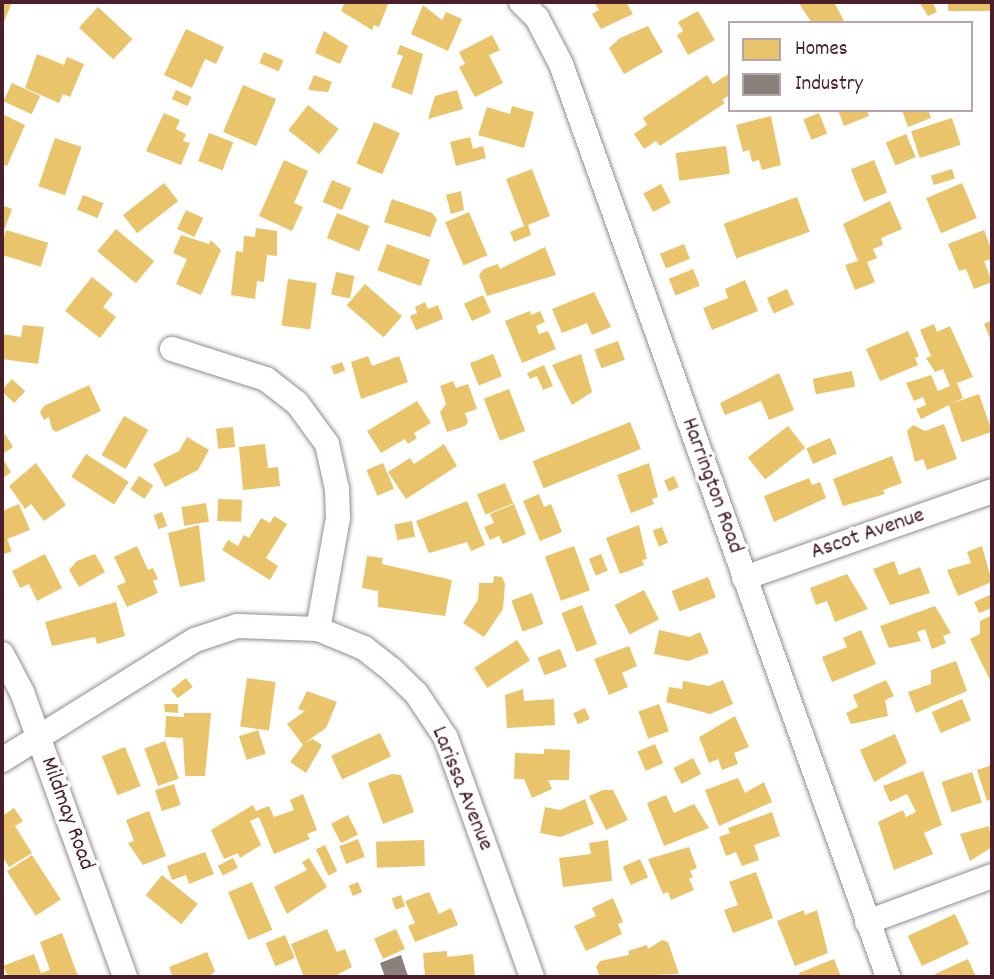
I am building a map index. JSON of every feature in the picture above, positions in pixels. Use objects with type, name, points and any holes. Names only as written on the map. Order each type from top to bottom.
[{"type":"street","name":"Harrington Road","points":[[521,2],[537,18],[561,64],[888,977]]},
{"type":"street","points":[[172,349],[265,379],[298,403],[327,444],[337,489],[338,518],[318,629]]},
{"type":"street","name":"Ascot Avenue","points":[[744,578],[992,491]]},
{"type":"street","name":"Larissa Avenue","points":[[2,760],[194,640],[237,625],[318,629],[364,648],[391,668],[416,693],[446,738],[532,977]]},
{"type":"street","name":"Mildmay Road","points":[[2,654],[38,736],[125,977]]},
{"type":"street","points":[[867,922],[992,876]]},
{"type":"building: Homes","points":[[2,2],[12,2],[2,27]]},
{"type":"building: Homes","points":[[345,2],[389,2],[379,27],[374,25],[372,30],[341,11]]},
{"type":"building: Homes","points":[[594,2],[626,2],[633,14],[601,29],[592,14],[599,10]]},
{"type":"building: Homes","points":[[798,2],[834,2],[844,21],[811,21]]},
{"type":"building: Homes","points":[[919,2],[933,3],[937,12],[928,16]]},
{"type":"building: Homes","points":[[948,2],[992,2],[992,11],[948,11]]},
{"type":"building: Homes","points":[[423,5],[442,20],[446,12],[462,19],[448,51],[411,34]]},
{"type":"building: Homes","points":[[98,7],[132,39],[113,60],[79,27]]},
{"type":"building: Homes","points":[[698,11],[715,40],[688,55],[677,35],[683,31],[678,22]]},
{"type":"building: Homes","points":[[648,26],[663,52],[624,74],[609,48],[620,38]]},
{"type":"building: Homes","points":[[186,29],[224,47],[216,64],[205,59],[192,88],[164,75]]},
{"type":"building: Homes","points":[[324,31],[348,46],[340,64],[315,53]]},
{"type":"building: Homes","points":[[492,35],[500,50],[489,55],[503,83],[475,97],[459,67],[465,64],[459,52]]},
{"type":"building: Homes","points":[[400,45],[423,54],[412,95],[391,87],[403,56],[397,54]]},
{"type":"building: Homes","points":[[264,52],[283,60],[279,71],[259,63]]},
{"type":"building: Homes","points":[[37,54],[64,65],[67,57],[84,64],[70,97],[63,94],[59,103],[25,88]]},
{"type":"building: Homes","points":[[728,74],[728,96],[722,100],[725,103],[660,146],[656,141],[644,149],[634,134],[647,125],[643,118],[707,75],[713,84]]},
{"type":"building: Homes","points":[[314,75],[332,82],[328,92],[308,90]]},
{"type":"building: Homes","points":[[12,83],[40,96],[32,114],[4,101]]},
{"type":"building: Homes","points":[[243,85],[276,99],[256,146],[223,132]]},
{"type":"building: Homes","points":[[176,90],[192,97],[187,106],[172,99]]},
{"type":"building: Homes","points":[[457,90],[463,109],[428,119],[435,96]]},
{"type":"building: Homes","points":[[308,105],[339,129],[319,154],[288,130]]},
{"type":"building: Homes","points":[[512,106],[534,112],[524,148],[478,135],[487,107],[510,114]]},
{"type":"building: Homes","points":[[839,112],[868,112],[869,116],[844,126]]},
{"type":"building: Homes","points":[[903,112],[929,112],[931,118],[908,127]]},
{"type":"building: Homes","points":[[164,113],[180,120],[176,129],[186,134],[183,141],[190,143],[181,165],[146,151]]},
{"type":"building: Homes","points":[[819,113],[827,133],[811,140],[803,119]]},
{"type":"building: Homes","points":[[2,114],[25,125],[7,166],[2,164]]},
{"type":"building: Homes","points":[[771,116],[781,165],[762,170],[759,160],[752,162],[749,150],[743,152],[736,125]]},
{"type":"building: Homes","points":[[952,118],[961,145],[920,158],[911,131]]},
{"type":"building: Homes","points":[[374,122],[400,133],[382,174],[356,163]]},
{"type":"building: Homes","points":[[209,133],[233,142],[223,170],[198,161]]},
{"type":"building: Homes","points":[[906,134],[916,157],[896,166],[886,143]]},
{"type":"building: Homes","points":[[470,137],[473,149],[483,146],[486,158],[456,166],[450,142]]},
{"type":"building: Homes","points":[[55,138],[81,147],[65,195],[38,186]]},
{"type":"building: Homes","points":[[726,146],[730,174],[679,181],[675,153]]},
{"type":"building: Homes","points":[[284,160],[308,171],[294,203],[303,207],[292,231],[259,216]]},
{"type":"building: Homes","points":[[874,160],[887,192],[864,202],[851,169]]},
{"type":"building: Homes","points":[[532,169],[550,216],[528,225],[531,235],[514,242],[510,232],[524,226],[506,179]]},
{"type":"building: Homes","points":[[952,169],[955,179],[934,185],[931,175]]},
{"type":"building: Homes","points":[[332,180],[351,188],[342,210],[323,202]]},
{"type":"building: Homes","points":[[164,183],[178,201],[137,233],[123,215]]},
{"type":"building: Homes","points":[[962,183],[977,218],[941,233],[926,198]]},
{"type":"building: Homes","points":[[661,184],[671,203],[653,212],[643,193]]},
{"type":"building: Homes","points":[[461,191],[464,210],[451,214],[446,195]]},
{"type":"building: Homes","points":[[83,195],[103,203],[97,218],[77,210]]},
{"type":"building: Homes","points":[[797,197],[810,232],[736,258],[724,224]]},
{"type":"building: Homes","points":[[392,199],[432,213],[437,219],[430,237],[384,222]]},
{"type":"building: Homes","points":[[890,201],[902,229],[881,238],[883,245],[873,249],[877,258],[867,262],[875,282],[855,290],[845,265],[858,261],[843,224]]},
{"type":"building: Homes","points":[[2,205],[12,209],[2,236]]},
{"type":"building: Homes","points":[[186,210],[203,218],[194,237],[177,229]]},
{"type":"building: Homes","points":[[469,212],[487,255],[463,265],[445,222]]},
{"type":"building: Homes","points":[[337,213],[369,226],[359,251],[327,238]]},
{"type":"building: Homes","points":[[256,228],[277,231],[277,256],[267,255],[264,282],[257,281],[255,299],[231,295],[236,251],[243,252],[244,236],[255,237]]},
{"type":"building: Homes","points":[[116,229],[154,261],[136,283],[97,251]]},
{"type":"building: Homes","points":[[6,230],[48,243],[41,267],[2,255]]},
{"type":"building: Homes","points":[[984,230],[992,251],[992,259],[984,261],[992,282],[974,289],[966,269],[959,271],[948,244]]},
{"type":"building: Homes","points":[[181,235],[209,244],[211,240],[221,250],[201,295],[176,284],[187,259],[173,253]]},
{"type":"building: Homes","points":[[387,244],[430,260],[421,286],[377,270]]},
{"type":"building: Homes","points":[[684,244],[690,259],[666,269],[660,254]]},
{"type":"building: Homes","points":[[545,247],[556,275],[487,296],[479,275],[484,269],[498,264],[500,269]]},
{"type":"building: Homes","points":[[693,269],[700,286],[676,295],[669,279]]},
{"type":"building: Homes","points":[[336,272],[355,276],[350,298],[331,294]]},
{"type":"building: Homes","points":[[92,277],[113,294],[103,307],[116,317],[100,338],[65,311]]},
{"type":"building: Homes","points":[[288,279],[317,283],[310,330],[281,326]]},
{"type":"building: Homes","points":[[745,280],[758,311],[712,330],[703,308],[728,298],[725,289]]},
{"type":"building: Homes","points":[[365,284],[402,316],[384,337],[347,305]]},
{"type":"building: Homes","points":[[787,289],[794,305],[774,313],[767,298]]},
{"type":"building: Homes","points":[[594,292],[611,327],[592,335],[587,323],[562,333],[552,309]]},
{"type":"building: Homes","points":[[483,295],[491,312],[472,321],[464,304]]},
{"type":"building: Homes","points":[[425,302],[428,309],[438,305],[443,319],[416,330],[410,316],[417,313],[415,307]]},
{"type":"building: Homes","points":[[530,311],[531,315],[540,311],[545,322],[536,326],[539,334],[548,331],[556,349],[522,363],[505,321]]},
{"type":"building: Homes","points":[[992,320],[992,343],[984,324]]},
{"type":"building: Homes","points":[[934,324],[937,332],[950,326],[973,377],[957,383],[963,398],[921,419],[916,409],[926,405],[923,397],[914,401],[906,383],[931,375],[938,391],[950,386],[943,369],[935,372],[926,358],[931,356],[920,330]]},
{"type":"building: Homes","points":[[23,325],[44,327],[38,364],[2,359],[2,334],[21,337]]},
{"type":"building: Homes","points":[[908,331],[919,356],[915,358],[918,365],[880,381],[866,349]]},
{"type":"building: Homes","points":[[618,341],[625,360],[601,368],[595,350]]},
{"type":"building: Homes","points":[[493,354],[502,376],[479,386],[470,363]]},
{"type":"building: Homes","points":[[581,354],[592,392],[572,405],[552,365]]},
{"type":"building: Homes","points":[[368,356],[372,366],[399,356],[408,382],[361,399],[351,362]]},
{"type":"building: Homes","points":[[342,362],[345,370],[334,375],[331,366]]},
{"type":"building: Homes","points":[[544,365],[553,386],[543,390],[537,376],[530,379],[527,373]]},
{"type":"building: Homes","points":[[852,371],[855,387],[816,394],[813,379]]},
{"type":"building: Homes","points":[[779,373],[794,410],[769,420],[761,401],[725,415],[720,403]]},
{"type":"building: Homes","points":[[12,379],[25,391],[14,403],[2,392]]},
{"type":"building: Homes","points":[[453,381],[456,388],[468,384],[477,409],[465,413],[468,422],[465,426],[447,432],[440,412],[446,404],[440,386]]},
{"type":"building: Homes","points":[[89,385],[101,411],[56,432],[52,429],[49,417],[44,420],[40,412],[44,406]]},
{"type":"building: Homes","points":[[509,389],[525,431],[500,441],[484,399]]},
{"type":"building: Homes","points":[[979,394],[992,432],[962,442],[949,404]]},
{"type":"building: Homes","points":[[417,401],[431,423],[414,433],[417,438],[408,444],[405,439],[381,453],[367,431]]},
{"type":"building: Homes","points":[[124,416],[148,430],[126,469],[102,455]]},
{"type":"building: Homes","points":[[630,422],[641,449],[544,488],[533,461]]},
{"type":"building: Homes","points":[[944,424],[957,459],[927,470],[923,459],[915,462],[907,431],[913,425],[925,431]]},
{"type":"building: Homes","points":[[788,426],[805,448],[765,479],[748,457]]},
{"type":"building: Homes","points":[[233,427],[235,447],[218,449],[216,429]]},
{"type":"building: Homes","points":[[5,434],[13,447],[2,454],[2,436]]},
{"type":"building: Homes","points":[[187,437],[209,450],[198,470],[165,487],[153,464],[179,451]]},
{"type":"building: Homes","points":[[830,438],[837,454],[813,464],[806,449]]},
{"type":"building: Homes","points":[[265,444],[268,468],[278,467],[280,486],[243,490],[239,447]]},
{"type":"building: Homes","points":[[444,444],[457,466],[406,499],[388,472],[410,458],[414,464]]},
{"type":"building: Homes","points":[[86,454],[129,482],[114,504],[71,477]]},
{"type":"building: Homes","points":[[892,456],[902,483],[883,490],[885,494],[843,506],[833,479]]},
{"type":"building: Homes","points":[[2,458],[11,472],[2,479]]},
{"type":"building: Homes","points":[[36,463],[66,505],[44,521],[31,504],[25,509],[9,486]]},
{"type":"building: Homes","points":[[383,463],[394,489],[377,496],[366,470]]},
{"type":"building: Homes","points":[[649,463],[658,497],[652,499],[654,504],[631,513],[617,475]]},
{"type":"building: Homes","points":[[139,476],[153,485],[145,499],[130,489]]},
{"type":"building: Homes","points":[[674,476],[679,487],[669,491],[664,480]]},
{"type":"building: Homes","points":[[809,478],[812,485],[820,482],[826,498],[774,522],[764,496]]},
{"type":"building: Homes","points":[[505,483],[513,503],[485,515],[477,494]]},
{"type":"building: Homes","points":[[539,494],[544,507],[551,504],[562,532],[540,541],[523,501]]},
{"type":"building: Homes","points":[[218,499],[242,500],[241,522],[217,521]]},
{"type":"building: Homes","points":[[467,501],[485,545],[471,551],[467,542],[429,553],[416,521]]},
{"type":"building: Homes","points":[[206,503],[209,522],[184,526],[181,507]]},
{"type":"building: Homes","points":[[19,504],[30,530],[7,539],[12,551],[2,555],[2,511]]},
{"type":"building: Homes","points":[[514,504],[526,534],[503,544],[499,536],[490,540],[484,527],[494,523],[490,514]]},
{"type":"building: Homes","points":[[162,512],[167,526],[159,529],[154,515]]},
{"type":"building: Homes","points":[[274,516],[287,524],[266,558],[278,566],[270,580],[222,550],[228,540],[238,546],[244,535],[249,538],[261,518],[270,523]]},
{"type":"building: Homes","points":[[412,521],[415,537],[397,540],[394,524]]},
{"type":"building: Homes","points":[[199,525],[205,581],[180,587],[168,533]]},
{"type":"building: Homes","points":[[639,525],[647,559],[642,560],[644,565],[620,574],[606,538]]},
{"type":"building: Homes","points":[[662,527],[668,543],[659,546],[653,531]]},
{"type":"building: Homes","points":[[137,546],[148,570],[153,568],[158,579],[153,581],[158,593],[127,607],[117,586],[126,582],[114,557]]},
{"type":"building: Homes","points":[[574,546],[590,590],[561,601],[545,557]]},
{"type":"building: Homes","points":[[982,546],[992,582],[958,596],[947,570],[971,563],[967,552]]},
{"type":"building: Homes","points":[[45,554],[62,588],[37,601],[29,584],[20,588],[12,571]]},
{"type":"building: Homes","points":[[95,554],[105,572],[79,587],[69,570],[77,561]]},
{"type":"building: Homes","points":[[601,554],[608,571],[596,576],[589,559]]},
{"type":"building: Homes","points":[[367,556],[383,558],[382,564],[452,580],[445,616],[378,607],[378,591],[362,588]]},
{"type":"building: Homes","points":[[894,561],[899,575],[920,567],[930,593],[890,605],[873,569]]},
{"type":"building: Homes","points":[[847,574],[868,609],[835,622],[827,601],[816,605],[810,588]]},
{"type":"building: Homes","points":[[494,576],[502,577],[505,584],[503,609],[484,637],[463,623],[478,600],[479,583],[493,583]]},
{"type":"building: Homes","points":[[708,577],[716,598],[679,612],[672,591]]},
{"type":"building: Homes","points":[[644,590],[659,619],[630,634],[615,605]]},
{"type":"building: Homes","points":[[532,593],[543,624],[523,632],[511,601]]},
{"type":"building: Homes","points":[[992,594],[992,608],[979,613],[974,602]]},
{"type":"building: Homes","points":[[116,602],[125,636],[97,644],[95,637],[52,646],[45,622]]},
{"type":"building: Homes","points":[[582,605],[597,644],[577,652],[561,613]]},
{"type":"building: Homes","points":[[935,606],[951,633],[943,636],[946,643],[932,649],[925,629],[917,632],[921,641],[889,648],[880,626]]},
{"type":"building: Homes","points":[[992,615],[990,680],[970,639],[980,634],[980,621]]},
{"type":"building: Homes","points":[[659,630],[690,637],[700,632],[709,653],[688,661],[654,654]]},
{"type":"building: Homes","points":[[861,630],[876,664],[832,682],[822,657],[847,647],[843,638]]},
{"type":"building: Homes","points":[[517,640],[530,660],[487,688],[474,668]]},
{"type":"building: Homes","points":[[629,646],[637,666],[622,673],[628,687],[609,695],[594,659]]},
{"type":"building: Homes","points":[[560,649],[567,667],[544,675],[538,658]]},
{"type":"building: Homes","points":[[956,661],[967,691],[916,713],[908,692],[931,684],[931,670]]},
{"type":"building: Homes","points":[[186,678],[193,687],[178,698],[171,690]]},
{"type":"building: Homes","points":[[247,678],[276,682],[269,731],[240,727]]},
{"type":"building: Homes","points":[[723,680],[733,704],[710,714],[666,702],[669,687],[682,689],[683,681],[709,686]]},
{"type":"building: Homes","points":[[886,680],[894,696],[885,700],[888,716],[851,724],[846,713],[858,707],[853,695]]},
{"type":"building: Homes","points":[[523,689],[524,701],[554,699],[555,725],[507,728],[505,695]]},
{"type":"building: Homes","points":[[307,691],[337,702],[326,728],[306,742],[313,739],[322,745],[306,773],[290,762],[303,745],[287,724],[305,711],[298,709]]},
{"type":"building: Homes","points":[[962,699],[971,720],[941,733],[932,712]]},
{"type":"building: Homes","points":[[164,704],[178,704],[178,713],[165,712]]},
{"type":"building: Homes","points":[[659,704],[669,731],[648,739],[638,712]]},
{"type":"building: Homes","points":[[585,708],[590,719],[578,724],[573,713]]},
{"type":"building: Homes","points":[[184,713],[211,713],[205,776],[185,776],[183,738],[165,737],[166,716],[184,717]]},
{"type":"building: Homes","points":[[735,716],[749,747],[734,753],[738,764],[722,770],[718,759],[709,763],[699,737]]},
{"type":"building: Homes","points":[[258,730],[266,754],[247,760],[239,736]]},
{"type":"building: Homes","points":[[380,733],[391,757],[342,779],[331,756]]},
{"type":"building: Homes","points":[[895,734],[907,763],[874,782],[860,750]]},
{"type":"building: Homes","points":[[165,741],[179,779],[158,786],[144,749]]},
{"type":"building: Homes","points":[[655,744],[663,763],[646,771],[638,751]]},
{"type":"building: Homes","points":[[125,747],[141,786],[118,795],[102,756]]},
{"type":"building: Homes","points":[[544,749],[570,750],[569,780],[548,780],[552,789],[532,798],[524,779],[514,779],[515,753],[544,754]]},
{"type":"building: Homes","points":[[693,758],[701,774],[682,784],[673,768]]},
{"type":"building: Homes","points":[[992,765],[992,799],[987,801],[977,770]]},
{"type":"building: Homes","points":[[923,771],[942,825],[924,833],[933,854],[894,870],[878,822],[903,810],[906,817],[916,812],[907,794],[890,802],[883,786]]},
{"type":"building: Homes","points":[[972,772],[982,802],[951,812],[942,782]]},
{"type":"building: Homes","points":[[392,774],[401,775],[414,812],[383,824],[368,783]]},
{"type":"building: Homes","points":[[738,778],[745,793],[764,782],[772,802],[719,826],[705,790]]},
{"type":"building: Homes","points":[[174,784],[181,805],[162,811],[155,790]]},
{"type":"building: Homes","points":[[603,790],[613,790],[628,820],[606,830],[589,796]]},
{"type":"building: Homes","points":[[303,794],[317,830],[307,834],[310,839],[274,854],[259,817],[250,821],[261,845],[240,858],[238,853],[224,859],[211,830],[253,805],[256,811],[269,806],[274,817],[294,810],[290,800]]},
{"type":"building: Homes","points":[[666,795],[674,813],[694,804],[709,828],[664,846],[647,803]]},
{"type":"building: Homes","points":[[585,799],[594,824],[560,837],[540,833],[545,807],[560,810]]},
{"type":"building: Homes","points":[[14,808],[23,821],[15,826],[32,853],[9,867],[2,856],[2,816]]},
{"type":"building: Homes","points":[[149,811],[166,856],[143,865],[128,843],[134,841],[126,820]]},
{"type":"building: Homes","points":[[772,812],[780,836],[754,845],[759,860],[742,866],[736,852],[726,856],[719,837],[730,833],[728,828]]},
{"type":"building: Homes","points":[[348,815],[358,835],[341,843],[331,824]]},
{"type":"building: Homes","points":[[989,826],[992,847],[970,861],[960,834]]},
{"type":"building: Homes","points":[[358,839],[365,857],[346,864],[339,846]]},
{"type":"building: Homes","points":[[424,840],[425,866],[377,868],[376,842]]},
{"type":"building: Homes","points":[[608,840],[612,881],[563,887],[559,858],[591,854],[589,843]]},
{"type":"building: Homes","points":[[325,845],[337,871],[328,876],[316,849]]},
{"type":"building: Homes","points":[[689,847],[697,868],[690,871],[693,877],[689,879],[694,890],[671,900],[668,892],[663,894],[648,859]]},
{"type":"building: Homes","points":[[205,852],[214,874],[189,884],[186,875],[172,880],[167,866]]},
{"type":"building: Homes","points":[[32,855],[61,899],[36,916],[7,871]]},
{"type":"building: Homes","points":[[233,858],[238,868],[223,876],[218,866]]},
{"type":"building: Homes","points":[[309,858],[327,887],[287,914],[274,887],[307,870],[302,862]]},
{"type":"building: Homes","points":[[640,859],[648,877],[631,885],[623,867]]},
{"type":"building: Homes","points":[[756,872],[773,918],[733,933],[724,910],[738,905],[729,882]]},
{"type":"building: Homes","points":[[162,875],[198,904],[181,924],[146,895]]},
{"type":"building: Homes","points":[[252,882],[272,930],[248,940],[228,892]]},
{"type":"building: Homes","points":[[358,882],[362,892],[353,896],[349,886]]},
{"type":"building: Homes","points":[[429,892],[439,914],[451,908],[458,925],[415,942],[408,926],[415,923],[405,901]]},
{"type":"building: Homes","points":[[401,895],[405,906],[396,910],[392,898]]},
{"type":"building: Homes","points":[[613,898],[623,922],[618,924],[622,934],[586,951],[574,926],[596,916],[592,908]]},
{"type":"building: Homes","points":[[804,910],[805,915],[817,910],[828,953],[795,966],[777,921]]},
{"type":"building: Homes","points":[[955,914],[969,944],[922,966],[908,936]]},
{"type":"building: Homes","points":[[327,929],[337,952],[345,949],[352,967],[333,977],[304,977],[291,944]]},
{"type":"building: Homes","points":[[396,929],[405,949],[383,959],[374,939]]},
{"type":"building: Homes","points":[[62,933],[78,976],[8,977],[3,966],[34,954],[41,973],[50,970],[40,942]]},
{"type":"building: Homes","points":[[285,935],[295,958],[275,966],[266,943]]},
{"type":"building: Homes","points":[[662,940],[668,942],[679,974],[600,977],[596,967],[600,961],[629,955],[628,951],[647,945],[648,949]]},
{"type":"building: Homes","points":[[447,951],[447,957],[473,954],[475,977],[425,977],[423,953]]},
{"type":"building: Homes","points":[[207,952],[215,971],[209,977],[173,977],[169,967]]},
{"type":"building: Homes","points":[[834,959],[841,977],[800,977],[799,973]]},
{"type":"building: Homes","points":[[968,959],[976,977],[937,977],[935,974]]},
{"type":"building: Industry","points":[[401,955],[408,976],[385,977],[380,963]]}]
